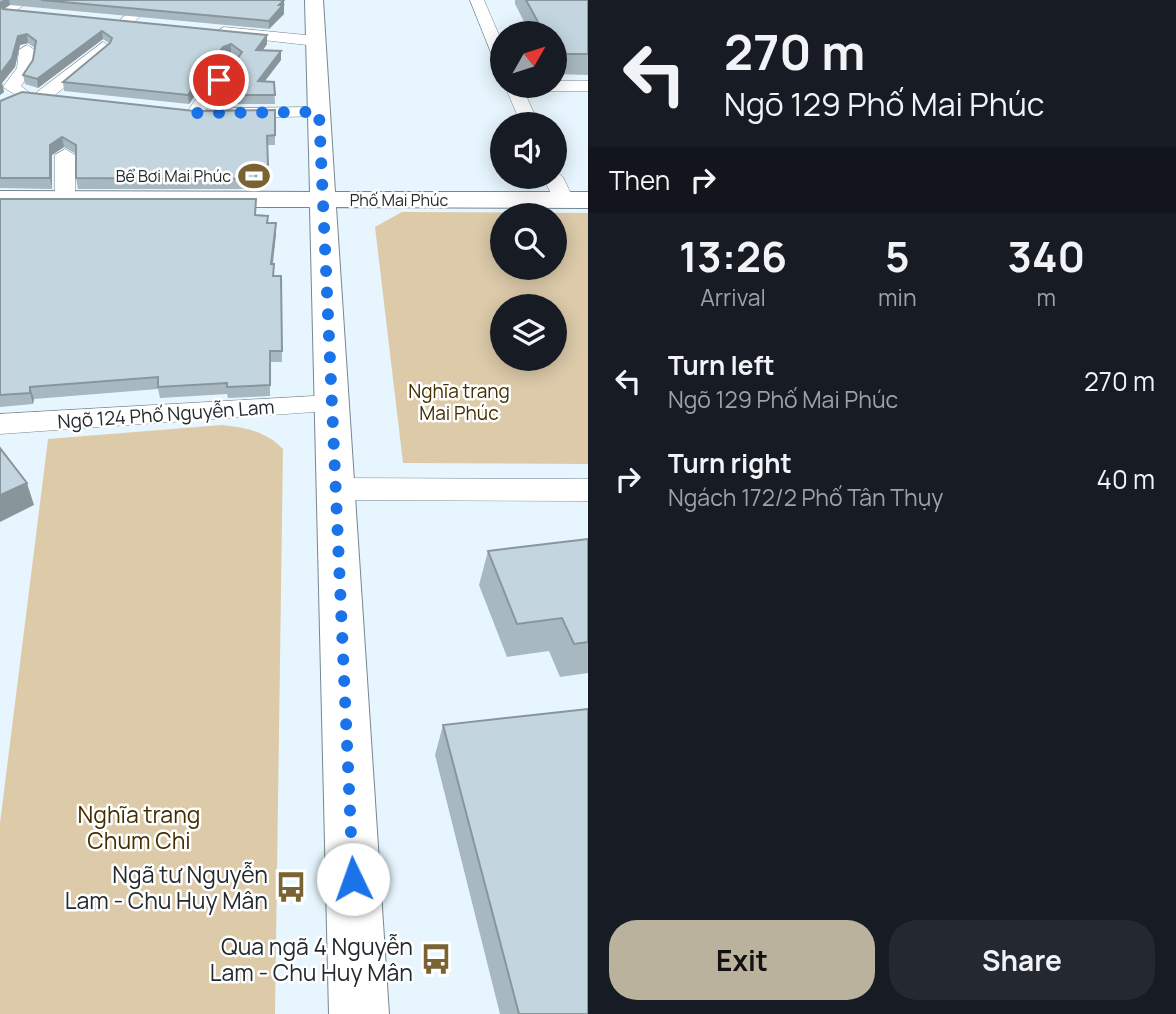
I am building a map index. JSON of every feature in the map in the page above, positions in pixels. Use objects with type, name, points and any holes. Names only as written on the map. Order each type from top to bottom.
[{"type":"street","points":[[5,15],[24,0]]},
{"type":"street","points":[[150,0],[120,22],[153,25]]},
{"type":"street","points":[[314,0],[359,1014]]},
{"type":"street","points":[[477,0],[490,31]]},
{"type":"street","points":[[5,15],[36,14]]},
{"type":"street","points":[[206,30],[316,41]]},
{"type":"street","points":[[43,96],[103,47]]},
{"type":"street","points":[[1,103],[21,85],[27,50]]},
{"type":"street","points":[[232,60],[188,113],[319,112]]},
{"type":"street","points":[[0,77],[43,96],[66,98]]},
{"type":"street","points":[[567,86],[588,86]]},
{"type":"street","points":[[65,155],[65,198]]},
{"type":"street","name":"Phố Mai Phúc","points":[[0,199],[323,200],[568,192]]},
{"type":"street","name":"Ngõ 124 Phố Nguyễn Lam","points":[[0,424],[332,404]]},
{"type":"street","points":[[335,489],[588,489]]},
{"type":"green space","name":"Nghĩa trang Mai Phúc","points":[[402,212],[490,212],[490,280],[567,280],[567,213],[588,213],[588,464],[403,463],[375,227]]},
{"type":"green space","name":"Nghĩa trang Chum Chi","points":[[222,425],[255,431],[283,449],[275,1014],[0,1014],[0,823],[48,439]]},
{"type":"building","points":[[41,0],[284,0],[269,21]]},
{"type":"building","points":[[526,0],[588,0],[588,54],[567,54],[567,21],[537,21]]},
{"type":"building","points":[[0,5],[3,9],[267,35],[256,50],[281,51],[258,81],[274,82],[275,95],[212,95],[242,52],[231,44],[223,47],[188,95],[63,82],[110,43],[112,38],[102,31],[37,79],[23,75],[33,60],[36,41],[27,34],[18,36],[12,58],[0,74]]},
{"type":"building","points":[[22,92],[194,111],[275,110],[275,135],[267,136],[268,165],[256,165],[256,179],[76,178],[76,145],[62,137],[50,145],[50,178],[0,178],[0,101]]},
{"type":"building","points":[[0,199],[256,199],[255,215],[268,216],[267,223],[276,223],[271,264],[274,264],[273,276],[281,276],[282,351],[270,351],[270,385],[227,387],[227,383],[158,387],[158,377],[30,387],[30,393],[0,395]]},
{"type":"building","points":[[0,448],[27,483],[0,495]]},
{"type":"building","points":[[588,539],[588,642],[574,644],[562,618],[517,624],[488,551]]},
{"type":"building","points":[[588,709],[588,1014],[519,1014],[443,725]]},
{"type":"place","name":"Bể Bơi Mai Phúc","points":[[254,176]]},
{"type":"place","name":"Ngã tư Nguyễn Lam - Chu Huy Mân","points":[[291,887]]},
{"type":"place","name":"Qua ngã 4 Nguyễn Lam - Chu Huy Mân","points":[[436,959]]},
{"type":"route","points":[[219,80],[195,113],[319,112],[353,879]]}]
